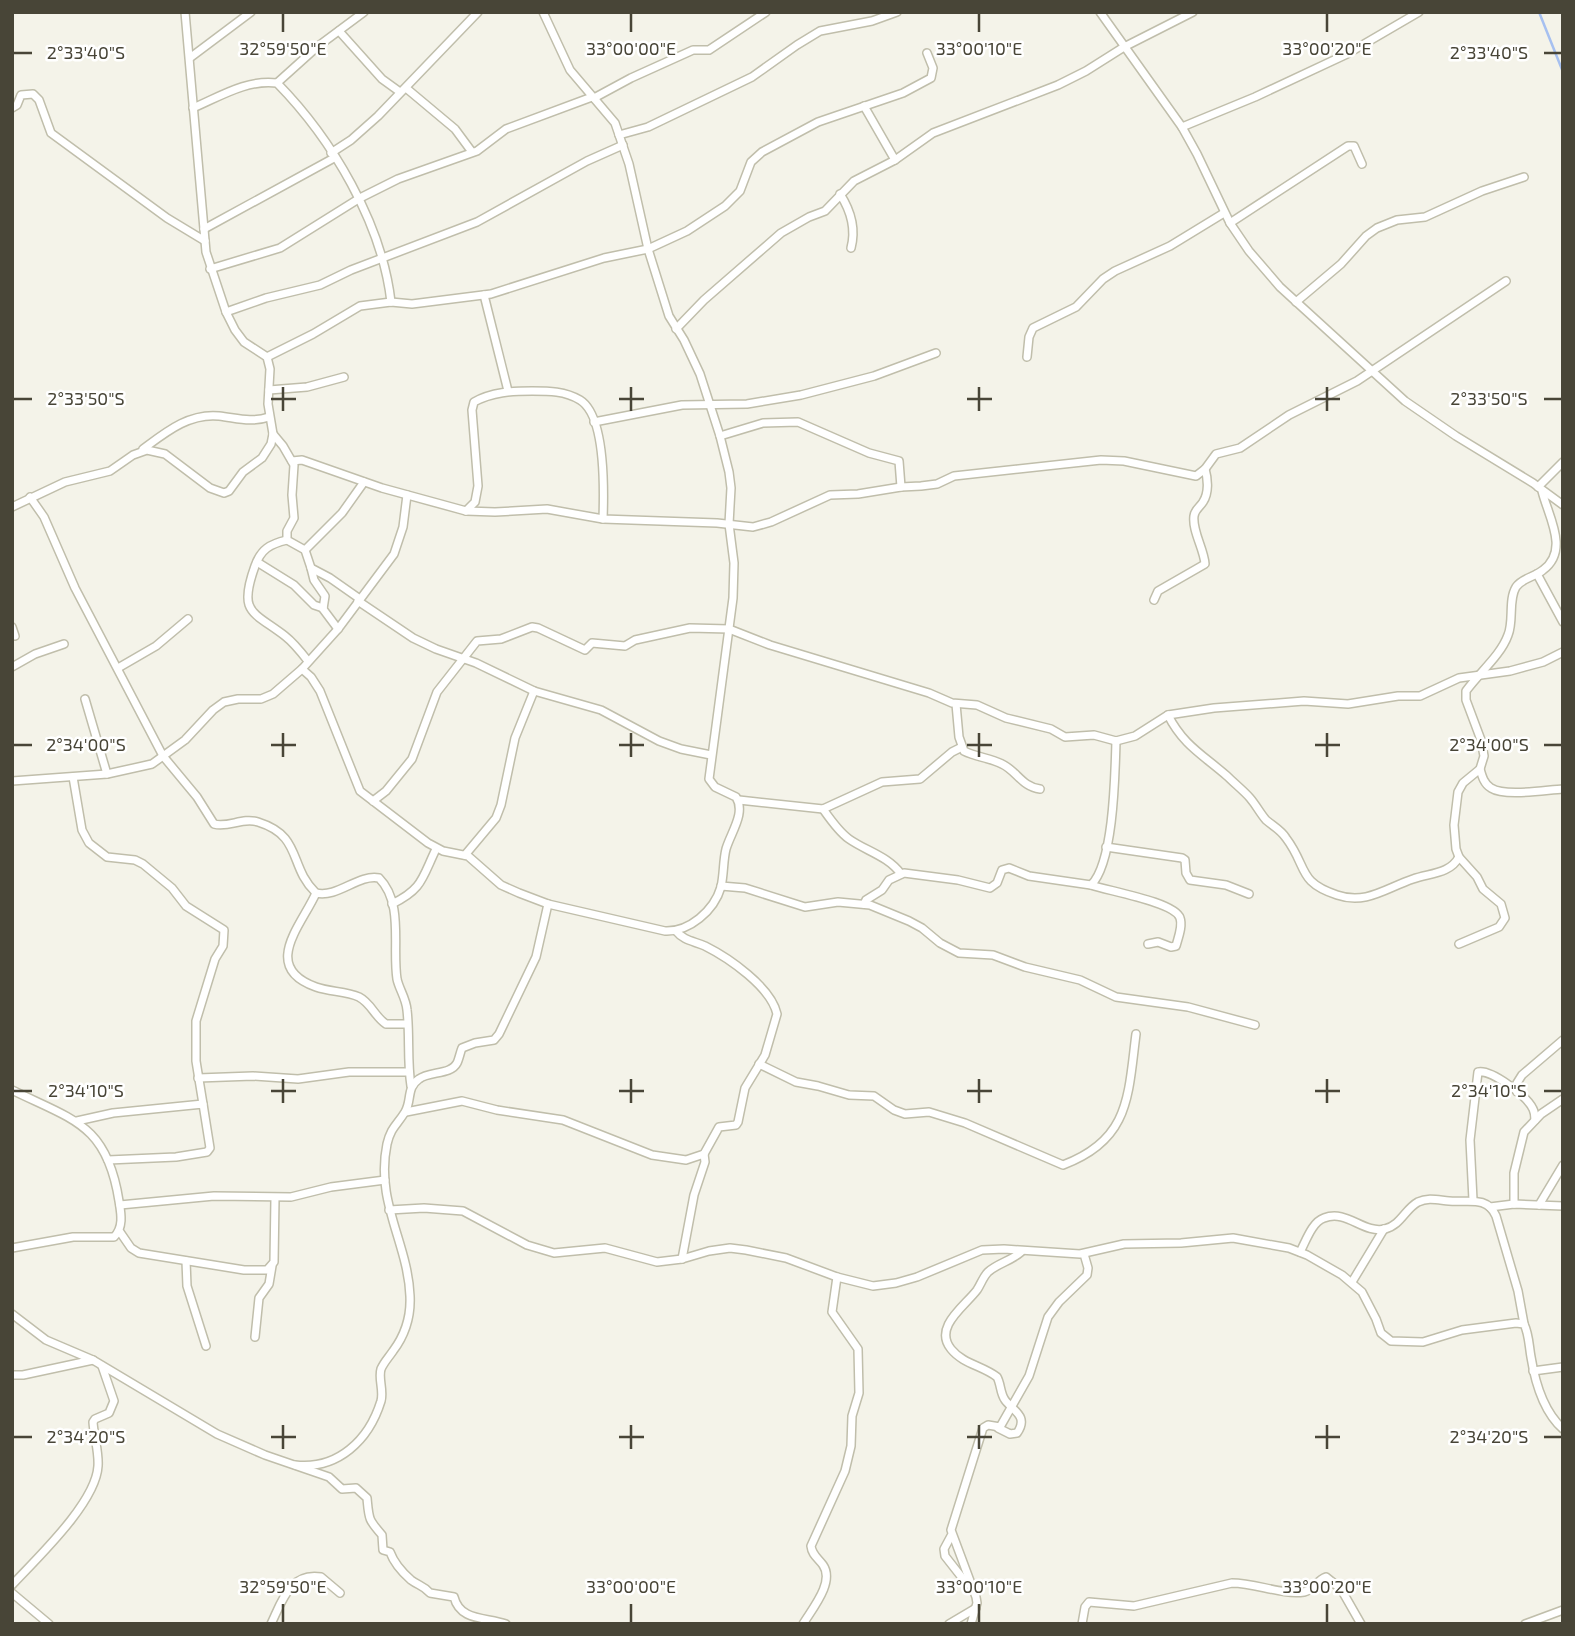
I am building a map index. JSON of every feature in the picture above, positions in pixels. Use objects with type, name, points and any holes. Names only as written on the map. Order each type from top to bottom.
[{"type":"street","points":[[186,12],[205,241],[210,268],[226,312],[240,337],[252,349],[267,357]]},
{"type":"street","points":[[191,57],[251,12]]},
{"type":"street","points":[[277,83],[317,47],[364,12]]},
{"type":"street","points":[[204,229],[333,155],[403,90],[478,12]]},
{"type":"street","points":[[543,12],[570,70],[611,115],[620,135],[648,250],[668,316],[700,374],[720,436],[731,488],[729,524],[734,572],[729,629],[711,755],[710,783],[739,800],[823,809],[882,782],[919,779],[962,747]]},
{"type":"street","points":[[210,268],[281,248],[360,198],[398,179],[472,152],[506,129],[593,98],[693,50],[709,50],[766,12]]},
{"type":"street","points":[[620,135],[648,127],[752,77],[820,31],[872,21],[897,12]]},
{"type":"street","points":[[1100,12],[1182,127],[1224,214],[1249,251],[1280,287],[1418,411],[1563,505]]},
{"type":"street","points":[[676,329],[714,291],[781,233],[825,211],[854,181],[895,160],[933,133],[1058,85],[1193,12]]},
{"type":"street","points":[[1182,127],[1255,97],[1347,54],[1419,12]]},
{"type":"street","points":[[339,30],[382,79],[403,90],[455,129],[472,152]]},
{"type":"street","points":[[267,357],[360,306],[391,302],[412,304],[484,295],[604,258],[648,250],[687,231],[724,205],[740,191],[751,162],[762,152],[818,122],[903,93],[931,78],[933,68],[928,53]]},
{"type":"street","points":[[193,108],[259,82],[277,83],[333,155],[360,198],[384,259],[391,302]]},
{"type":"street","points":[[12,108],[18,105],[21,95],[33,94],[39,100],[51,133],[167,218],[205,241]]},
{"type":"street","points":[[864,106],[895,160]]},
{"type":"street","points":[[226,312],[266,298],[320,285],[351,270],[477,222],[587,161],[623,145]]},
{"type":"street","points":[[1230,223],[1348,146],[1354,146],[1362,164]]},
{"type":"street","points":[[1296,302],[1341,264],[1366,236],[1377,228],[1396,220],[1425,217],[1489,188],[1524,177]]},
{"type":"street","points":[[840,194],[847,205],[853,227],[851,248]]},
{"type":"street","points":[[1027,357],[1033,328],[1076,307],[1103,279],[1115,271],[1170,246],[1224,214]]},
{"type":"street","points":[[292,461],[302,460],[363,482],[466,510],[495,512],[547,509],[603,519],[748,527],[760,526],[825,496],[865,494],[937,484],[954,476],[1082,461],[1124,461],[1196,475],[1205,469],[1217,453],[1240,448],[1289,415],[1373,371],[1507,281]]},
{"type":"street","points":[[484,295],[508,391]]},
{"type":"street","points":[[594,422],[682,405],[747,404],[814,392],[874,376],[936,353]]},
{"type":"street","points":[[267,357],[271,378],[269,417],[273,434],[295,468],[292,495],[294,518],[287,531],[287,540]]},
{"type":"street","points":[[269,390],[307,387],[344,376]]},
{"type":"street","points":[[466,510],[475,502],[478,486],[472,405],[478,400],[508,391],[548,391],[565,393],[591,411],[601,453],[603,519]]},
{"type":"street","points":[[12,507],[78,478],[110,471],[189,419],[216,416],[253,421],[269,417]]},
{"type":"street","points":[[720,436],[763,423],[798,422],[869,453],[899,461],[901,487]]},
{"type":"street","points":[[140,452],[147,450],[165,454],[210,488],[224,493],[229,491],[243,472],[262,458],[271,444],[273,434]]},
{"type":"street","points":[[1540,489],[1563,462]]},
{"type":"street","points":[[1154,600],[1158,591],[1205,564],[1194,513],[1206,498],[1205,469]]},
{"type":"street","points":[[305,550],[342,513],[363,482]]},
{"type":"street","points":[[1459,944],[1499,927],[1506,918],[1502,904],[1483,889],[1477,877],[1459,856],[1454,832],[1456,797],[1463,783],[1480,769],[1484,756],[1465,695],[1510,632],[1515,588],[1537,574],[1553,559],[1557,545],[1540,489]]},
{"type":"street","points":[[12,781],[107,774],[141,768],[185,740],[219,706],[238,699],[261,699],[273,694],[302,669],[338,629],[387,564],[399,542],[407,495]]},
{"type":"street","points":[[30,498],[44,517],[75,588],[163,756],[197,797],[214,824],[247,819],[281,833],[290,844],[306,880],[316,893]]},
{"type":"street","points":[[308,661],[286,637],[262,622],[250,610],[248,593],[257,562],[267,546],[287,540],[305,550],[314,580],[325,596],[323,608]]},
{"type":"street","points":[[257,562],[294,585],[314,605],[323,608],[338,629]]},
{"type":"street","points":[[311,568],[330,578],[413,638],[436,649],[534,691],[589,706],[659,741],[711,755]]},
{"type":"street","points":[[1537,574],[1563,622]]},
{"type":"street","points":[[118,668],[156,646],[188,619]]},
{"type":"street","points":[[12,626],[15,636]]},
{"type":"street","points":[[373,801],[386,791],[412,759],[437,692],[477,641],[501,639],[533,628],[542,629],[585,650],[592,643],[625,646],[635,640],[690,628],[729,629],[770,645],[916,688],[956,704],[977,705],[1006,718],[1051,729],[1065,737],[1094,736],[1116,741],[1135,736],[1168,715],[1234,706],[1304,701],[1348,704],[1398,696],[1420,696],[1453,680],[1510,671],[1543,662],[1563,652]]},
{"type":"street","points":[[12,667],[35,654],[64,644]]},
{"type":"street","points":[[302,669],[320,691],[360,790],[436,849],[466,855],[501,885],[548,904],[664,931],[676,931],[704,914],[721,886],[722,864],[738,818],[739,800]]},
{"type":"street","points":[[466,855],[496,818],[504,795],[515,738],[534,691]]},
{"type":"street","points":[[85,699],[107,774]]},
{"type":"street","points":[[956,704],[959,737],[964,751],[1002,764],[1011,769],[1027,786],[1040,789]]},
{"type":"street","points":[[1168,715],[1183,740],[1248,796],[1267,820],[1284,835],[1313,885],[1339,896],[1368,898],[1413,878],[1447,869],[1453,866],[1459,856]]},
{"type":"street","points":[[1091,885],[1096,880],[1106,847],[1114,793],[1116,741]]},
{"type":"street","points":[[1480,769],[1485,782],[1490,788],[1497,790],[1513,792],[1563,789]]},
{"type":"street","points":[[72,776],[82,830],[89,843],[107,857],[135,860],[144,864],[172,888],[186,906],[224,930],[223,946],[215,959],[196,1021],[195,1061],[210,1148],[207,1152],[176,1157],[108,1160]]},
{"type":"street","points":[[823,809],[844,835],[888,860],[901,874]]},
{"type":"street","points":[[1106,847],[1184,859],[1190,880],[1226,885],[1249,894]]},
{"type":"street","points":[[392,904],[418,887],[436,849]]},
{"type":"street","points":[[864,904],[868,898],[882,890],[889,880],[901,874],[958,880],[990,888],[996,885],[1006,867],[1029,876],[1091,885],[1166,906],[1178,914],[1181,923],[1176,946],[1158,942],[1148,944]]},
{"type":"street","points":[[316,893],[334,892],[376,877],[385,886],[392,904],[397,981],[405,997],[411,1086],[406,1112]]},
{"type":"street","points":[[721,886],[745,888],[805,906],[838,902],[864,904],[908,921],[959,953],[1002,958],[1080,980],[1116,997],[1195,1009],[1255,1025]]},
{"type":"street","points":[[316,893],[290,942],[288,963],[292,972],[315,987],[360,997],[386,1024],[407,1024]]},
{"type":"street","points":[[411,1086],[428,1074],[456,1066],[462,1048],[468,1044],[494,1040],[499,1034],[536,957],[548,904]]},
{"type":"street","points":[[676,931],[681,937],[702,945],[747,972],[772,1002],[777,1014],[770,1042],[746,1088],[736,1125],[719,1127],[704,1154],[682,1259]]},
{"type":"street","points":[[759,1064],[796,1082],[849,1095],[874,1096],[905,1114],[929,1112],[965,1123],[1063,1165],[1107,1139],[1120,1119],[1127,1101],[1136,1034]]},
{"type":"street","points":[[1517,1092],[1517,1083],[1522,1075],[1563,1040]]},
{"type":"street","points":[[1473,1200],[1470,1140],[1477,1075],[1480,1071],[1490,1074],[1517,1092],[1533,1109],[1535,1120]]},
{"type":"street","points":[[198,1078],[253,1076],[298,1079],[349,1072],[409,1072]]},
{"type":"street","points":[[12,1090],[77,1121],[88,1130],[108,1160],[116,1181],[120,1205],[120,1232],[134,1251],[257,1271],[267,1270],[272,1266]]},
{"type":"street","points":[[1514,1204],[1514,1173],[1524,1132],[1563,1099]]},
{"type":"street","points":[[295,1465],[323,1464],[337,1458],[362,1439],[373,1423],[381,1400],[381,1370],[406,1330],[411,1315],[408,1276],[389,1210],[385,1180],[389,1139],[396,1121],[406,1112],[462,1101],[497,1110],[563,1120],[652,1155],[686,1160],[704,1154]]},
{"type":"street","points":[[77,1121],[113,1113],[203,1104]]},
{"type":"street","points":[[1539,1205],[1563,1165]]},
{"type":"street","points":[[120,1205],[221,1196],[291,1197],[320,1189],[385,1180]]},
{"type":"street","points":[[255,1337],[259,1298],[269,1284],[276,1239],[275,1198]]},
{"type":"street","points":[[1300,1252],[1316,1223],[1324,1218],[1336,1215],[1369,1229],[1384,1229],[1396,1224],[1414,1205],[1425,1199],[1473,1200],[1490,1207],[1514,1204],[1563,1206]]},
{"type":"street","points":[[1490,1207],[1496,1216],[1513,1273],[1527,1331],[1533,1371],[1549,1413],[1563,1429]]},
{"type":"street","points":[[389,1210],[424,1208],[463,1211],[541,1251],[554,1253],[604,1248],[657,1262],[730,1248],[786,1258],[837,1277],[882,1287],[917,1277],[982,1250],[1084,1254],[1124,1244],[1181,1243],[1233,1238],[1272,1244],[1300,1252],[1352,1282],[1370,1305],[1381,1333],[1391,1340],[1423,1342],[1462,1330],[1524,1324]]},
{"type":"street","points":[[1352,1282],[1384,1229]]},
{"type":"street","points":[[12,1248],[73,1237],[108,1238],[120,1232]]},
{"type":"street","points":[[971,1624],[976,1608],[975,1597],[952,1536],[953,1523],[980,1433],[988,1425],[1012,1434],[1020,1430],[1022,1419],[1005,1400],[997,1377],[954,1352],[945,1336],[956,1312],[975,1292],[987,1273],[1021,1252]]},
{"type":"street","points":[[998,1428],[1004,1423],[1029,1376],[1048,1317],[1059,1302],[1087,1275],[1084,1254]]},
{"type":"street","points":[[186,1261],[187,1286],[206,1346]]},
{"type":"street","points":[[803,1624],[827,1579],[825,1567],[811,1552],[811,1546],[845,1471],[851,1446],[852,1416],[859,1393],[858,1349],[832,1312],[837,1277]]},
{"type":"street","points":[[12,1314],[47,1340],[93,1360],[217,1434],[265,1455],[333,1479],[342,1489],[356,1488],[365,1494],[371,1523],[382,1535],[383,1550],[390,1552],[396,1565],[412,1581],[423,1585],[430,1593],[454,1597],[457,1608],[464,1614],[506,1624]]},
{"type":"street","points":[[12,1375],[23,1376],[93,1360]]},
{"type":"street","points":[[12,1585],[61,1534],[82,1503],[96,1475],[93,1422],[94,1419],[109,1413],[114,1401],[102,1366]]},
{"type":"street","points":[[1533,1371],[1563,1367]]},
{"type":"street","points":[[952,1536],[944,1549],[945,1556],[972,1589]]},
{"type":"street","points":[[271,1624],[297,1579],[321,1577],[340,1593]]},
{"type":"street","points":[[1082,1624],[1085,1607],[1089,1602],[1134,1606],[1232,1583],[1302,1592],[1326,1577],[1341,1589],[1361,1624]]},
{"type":"street","points":[[12,1593],[49,1624]]},
{"type":"street","points":[[949,1624],[976,1608]]},
{"type":"street","points":[[1525,1624],[1563,1611]]},
{"type":"waterway","points":[[1539,12],[1563,72]]}]
